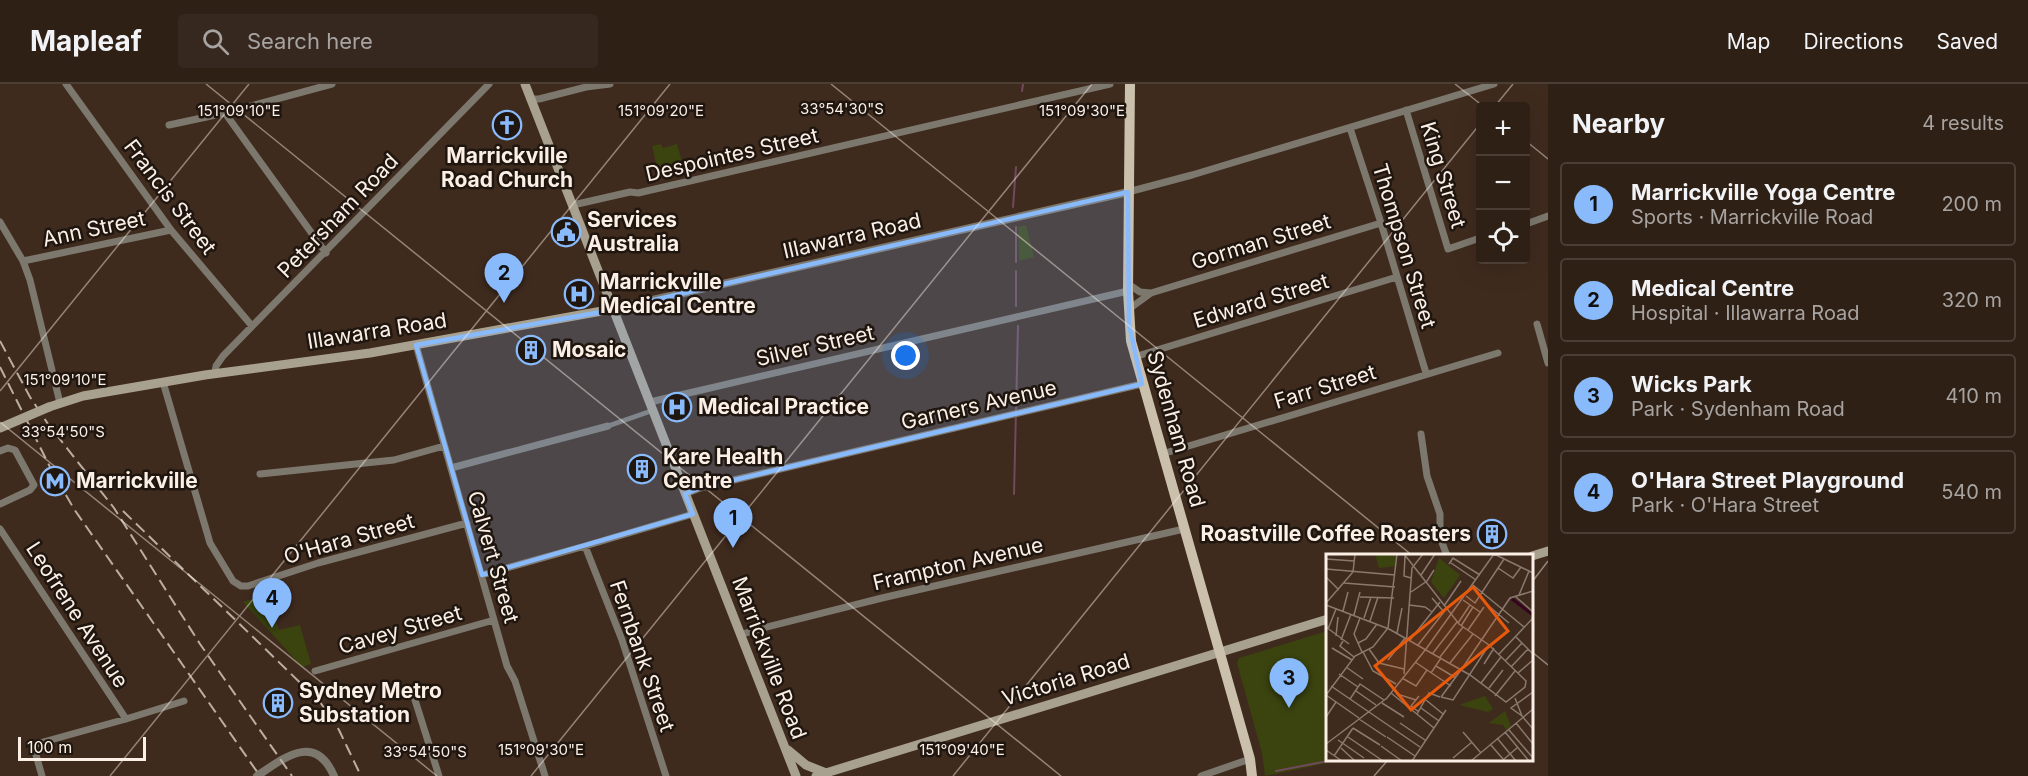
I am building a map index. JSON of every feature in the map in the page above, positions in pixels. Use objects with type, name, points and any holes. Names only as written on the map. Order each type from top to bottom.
[{"type":"main road","name":"Marrickville Road","points":[[525,84],[796,776]]},
{"type":"main road","name":"Sydenham Road","points":[[1130,84],[1128,288],[1131,341],[1250,759],[1252,776]]},
{"type":"main road","name":"Illawarra Road","points":[[0,428],[49,407],[83,396],[215,373],[370,353],[613,309]]},
{"type":"main road","points":[[1533,556],[1548,551]]},
{"type":"main road","name":"Victoria Road","points":[[816,776],[1326,620]]},
{"type":"main road","points":[[782,740],[798,760],[826,773]]},
{"type":"street","name":"Francis Street","points":[[66,84],[171,230],[252,326]]},
{"type":"street","points":[[169,125],[225,113],[332,84]]},
{"type":"street","name":"Petersham Road","points":[[215,373],[216,366],[223,356],[489,84]]},
{"type":"street","points":[[530,99],[610,84]]},
{"type":"street","points":[[1074,84],[1074,93]]},
{"type":"street","name":"Despointes Street","points":[[573,205],[630,192],[638,193],[1110,84]]},
{"type":"street","name":"Illawarra Road","points":[[613,309],[1128,192],[1494,84]]},
{"type":"street","name":"King Street","points":[[1406,110],[1448,249],[1476,239]]},
{"type":"street","points":[[225,113],[326,253]]},
{"type":"street","name":"Thompson Street","points":[[1350,128],[1426,373]]},
{"type":"street","points":[[1530,223],[1548,216]]},
{"type":"street","points":[[0,222],[23,261],[30,280],[60,403]]},
{"type":"street","name":"Gorman Street","points":[[1129,309],[1151,293],[1381,223]]},
{"type":"street","name":"Ann Street","points":[[23,261],[171,230]]},
{"type":"street","name":"Edward Street","points":[[1134,357],[1397,277]]},
{"type":"street","points":[[1128,288],[1151,293]]},
{"type":"street","name":"Silver Street","points":[[652,406],[1128,288]]},
{"type":"street","points":[[1537,324],[1548,363]]},
{"type":"street","name":"Calvert Street","points":[[416,345],[507,666],[515,681],[545,776]]},
{"type":"street","name":"Farr Street","points":[[1162,454],[1498,353]]},
{"type":"street","name":"O'Hara Street","points":[[163,382],[210,543],[230,578],[241,586],[467,523]]},
{"type":"street","name":"Garners Avenue","points":[[685,494],[700,488],[1142,384]]},
{"type":"street","points":[[451,468],[608,426],[652,406]]},
{"type":"street","points":[[1421,434],[1427,476],[1440,514],[1440,537],[1447,554]]},
{"type":"street","points":[[260,474],[394,460],[444,446]]},
{"type":"street","points":[[0,451],[8,448],[15,450],[34,485],[30,490],[0,504]]},
{"type":"street","points":[[482,575],[693,514]]},
{"type":"street","name":"Leofrene Avenue","points":[[0,529],[126,719]]},
{"type":"street","name":"Frampton Avenue","points":[[740,635],[882,598],[1184,529]]},
{"type":"street","name":"Fernbank Street","points":[[585,546],[622,640],[666,776]]},
{"type":"street","name":"Cavey Street","points":[[315,671],[494,620]]},
{"type":"street","points":[[415,700],[439,776]]},
{"type":"street","points":[[42,776],[34,748],[36,744],[184,701]]},
{"type":"street","points":[[257,776],[285,757],[301,752],[318,755],[326,762],[334,776]]},
{"type":"street","points":[[1201,776],[1250,759]]},
{"type":"highlighted area","points":[[1128,192],[1129,324],[1142,384],[700,488],[685,494],[693,514],[482,575],[416,345],[601,312]]},
{"type":"green space","points":[[661,144],[663,148],[677,144],[683,165],[658,172],[652,146]]},
{"type":"green space","points":[[1026,225],[1034,257],[1019,261],[1018,227]]},
{"type":"green space","points":[[268,594],[279,630],[300,625],[311,664],[302,667],[243,602]]},
{"type":"green space","points":[[1326,631],[1326,761],[1337,761],[1265,776],[1262,753],[1237,663],[1239,658]]},
{"type":"waterway","points":[[1022,91],[1023,84]]},
{"type":"waterway","points":[[1013,207],[1016,167]]},
{"type":"waterway","points":[[1016,227],[1016,262]]},
{"type":"waterway","points":[[1016,271],[1016,306]]},
{"type":"waterway","points":[[1014,494],[1018,326]]},
{"type":"waterway","points":[[1276,771],[1328,761]]},
{"type":"railway","points":[[0,341],[30,397],[48,424],[114,508],[200,644],[292,776]]},
{"type":"railway","points":[[0,367],[51,469],[74,509],[260,776]]},
{"type":"railway","points":[[123,511],[320,702],[339,730],[361,776]]},
{"type":"place","name":"Marrickville Road Church","points":[[507,125]]},
{"type":"place","name":"Services Australia","points":[[566,232]]},
{"type":"place","name":"Marrickville Medical Centre","points":[[579,294]]},
{"type":"place","name":"Medical Centre","points":[[504,303]]},
{"type":"place","name":"Mosaic","points":[[531,350]]},
{"type":"place","name":"Medical Practice","points":[[677,407]]},
{"type":"place","name":"Kare Health Centre","points":[[642,469]]},
{"type":"place","name":"Marrickville","points":[[55,481]]},
{"type":"place","name":"Roastville Coffee Roasters","points":[[1492,534]]},
{"type":"place","name":"Marrickville Yoga Centre","points":[[733,548]]},
{"type":"place","name":"O'Hara Street Playground","points":[[272,628]]},
{"type":"place","name":"Sydney Metro Substation","points":[[278,703]]},
{"type":"place","name":"Wicks Park","points":[[1289,708]]}]
